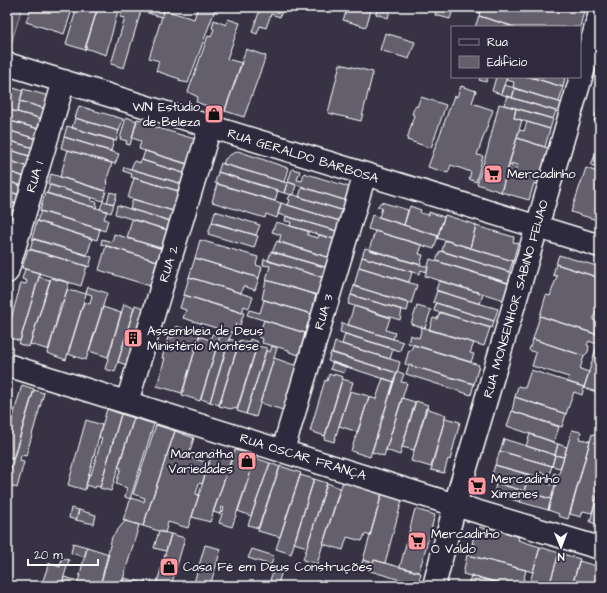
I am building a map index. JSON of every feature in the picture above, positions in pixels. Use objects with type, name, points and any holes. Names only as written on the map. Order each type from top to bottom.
[{"type":"street","name":"RUA MONSENHOR SABINO FEIJAO","points":[[434,586],[456,505],[600,13]]},
{"type":"street","name":"RUA GERALDO BARBOSA","points":[[7,64],[600,246]]},
{"type":"street","name":"RUA 1","points":[[7,272],[64,81]]},
{"type":"street","name":"RUA 2","points":[[127,402],[210,127]]},
{"type":"street","name":"RUA 3","points":[[283,450],[365,174]]},
{"type":"street","name":"RUA OSCAR FRANÇA","points":[[7,365],[456,505],[600,548]]},
{"type":"shaded area","points":[[7,7],[22,7],[8,55],[7,55]]},
{"type":"building","points":[[31,7],[73,7],[64,34],[26,22]]},
{"type":"building","points":[[77,7],[98,7],[85,50],[66,44]]},
{"type":"building","points":[[98,7],[119,7],[106,55],[85,48]]},
{"type":"building","points":[[124,7],[165,7],[162,17],[141,11],[124,68],[111,64],[125,18],[120,17]]},
{"type":"building","points":[[198,7],[216,7],[188,83],[179,81],[180,79],[156,71],[159,61],[149,58],[164,10],[194,19]]},
{"type":"building","points":[[239,7],[261,7],[260,11]]},
{"type":"building","points":[[261,7],[283,7],[280,17],[271,14],[266,28],[260,26],[257,34],[252,32]]},
{"type":"building","points":[[348,7],[372,7],[366,27],[343,20]]},
{"type":"building","points":[[378,7],[391,7],[388,18],[376,14]]},
{"type":"building","points":[[437,7],[454,7],[450,19],[435,15]]},
{"type":"building","points":[[459,7],[481,7],[479,13]]},
{"type":"building","points":[[481,7],[572,7],[584,11],[580,26],[512,26],[479,16]]},
{"type":"building","points":[[572,7],[585,7],[584,11]]},
{"type":"building","points":[[479,16],[512,26],[475,26]]},
{"type":"building","points":[[228,19],[240,23],[227,59],[242,63],[224,112],[196,102],[198,97],[188,92],[208,36],[211,37],[214,29],[212,28],[214,20],[226,25]]},
{"type":"building","points":[[385,33],[415,42],[409,59],[380,50]]},
{"type":"building","points":[[246,49],[266,56],[244,117],[225,111]]},
{"type":"building","points":[[340,64],[373,72],[361,121],[328,113]]},
{"type":"building","points":[[480,78],[488,78],[486,82],[479,80]]},
{"type":"building","points":[[496,78],[507,78],[501,94],[492,91]]},
{"type":"building","points":[[507,78],[533,78],[563,87],[559,102],[513,88],[514,82],[506,80]]},
{"type":"building","points":[[533,78],[565,78],[563,87]]},
{"type":"building","points":[[504,85],[515,88],[512,98],[501,94]]},
{"type":"building","points":[[7,86],[23,91],[17,112],[7,109]]},
{"type":"building","points":[[461,86],[476,91],[472,103],[493,110],[477,155],[483,156],[476,182],[469,179],[471,172],[451,165],[448,173],[428,167],[454,96],[457,97]]},
{"type":"building","points":[[515,88],[562,103],[559,112],[512,98]]},
{"type":"building","points":[[23,89],[49,96],[46,109],[20,101]]},
{"type":"building","points":[[507,96],[556,111],[553,119],[504,105]]},
{"type":"building","points":[[421,97],[446,105],[431,148],[407,140],[414,115],[412,114]]},
{"type":"building","points":[[600,100],[600,123],[594,121]]},
{"type":"building","points":[[20,101],[46,109],[43,119],[17,112]]},
{"type":"building","points":[[499,104],[516,108],[514,118],[522,120],[501,192],[477,184]]},
{"type":"building","points":[[79,106],[123,119],[119,131],[75,118]]},
{"type":"building","points":[[516,108],[553,119],[550,129],[514,118]]},
{"type":"building","points":[[7,109],[42,119],[39,129],[7,120]]},
{"type":"building","points":[[126,117],[137,121],[130,145],[126,144],[127,141],[120,139]]},
{"type":"building","points":[[75,118],[119,131],[116,141],[72,128]]},
{"type":"building","points":[[137,119],[153,123],[152,126],[201,141],[195,166],[139,149],[141,141],[132,138]]},
{"type":"building","points":[[7,120],[39,129],[37,139],[7,130]]},
{"type":"building","points":[[527,122],[550,129],[545,147],[517,138],[519,130],[524,131]]},
{"type":"building","points":[[67,126],[114,140],[111,151],[64,137]]},
{"type":"building","points":[[7,130],[37,139],[34,148],[7,140]]},
{"type":"building","points":[[64,137],[119,154],[115,164],[61,148]]},
{"type":"building","points":[[517,138],[551,149],[540,185],[534,183],[529,200],[501,192],[509,165],[517,168],[518,165],[509,163]]},
{"type":"building","points":[[7,140],[33,148],[30,156],[7,149]]},
{"type":"building","points":[[600,143],[600,168],[591,165]]},
{"type":"building","points":[[7,149],[32,157],[29,167],[7,160]]},
{"type":"building","points":[[68,150],[112,163],[106,182],[108,182],[105,191],[60,177]]},
{"type":"building","points":[[145,151],[196,167],[193,176],[142,160]]},
{"type":"building","points":[[238,151],[288,168],[284,182],[223,164],[225,159]]},
{"type":"building","points":[[7,160],[29,167],[26,177],[7,171]]},
{"type":"building","points":[[141,160],[193,176],[189,186],[131,169],[134,161],[140,163]]},
{"type":"building","points":[[221,163],[287,183],[284,193],[218,172]]},
{"type":"building","points":[[124,167],[190,186],[188,194],[131,177],[132,174],[123,171]]},
{"type":"building","points":[[586,168],[600,173],[600,221],[571,212]]},
{"type":"building","points":[[292,169],[300,171],[297,180],[302,181],[304,173],[346,186],[354,190],[350,202],[288,182]]},
{"type":"building","points":[[7,171],[24,177],[21,186],[7,181]]},
{"type":"building","points":[[218,172],[278,190],[275,201],[215,183]]},
{"type":"building","points":[[51,174],[106,191],[103,201],[48,184]]},
{"type":"building","points":[[134,178],[182,192],[177,212],[128,198]]},
{"type":"building","points":[[7,181],[23,186],[20,195],[7,191]]},
{"type":"building","points":[[288,182],[296,185],[293,195],[284,193]]},
{"type":"building","points":[[217,184],[281,203],[277,218],[266,214],[265,218],[212,202]]},
{"type":"building","points":[[50,185],[92,198],[91,201],[97,202],[96,208],[47,193]]},
{"type":"building","points":[[302,187],[354,203],[351,213],[299,197]]},
{"type":"building","points":[[7,191],[20,195],[17,204],[7,201]]},
{"type":"building","points":[[110,192],[117,194],[114,204],[107,202]]},
{"type":"building","points":[[45,193],[107,211],[104,219],[108,220],[105,231],[40,211]]},
{"type":"building","points":[[291,194],[350,213],[346,223],[288,205],[290,200],[288,199]]},
{"type":"building","points":[[133,199],[180,213],[178,223],[130,209]]},
{"type":"building","points":[[7,201],[16,204],[10,222],[7,221]]},
{"type":"building","points":[[103,201],[114,204],[111,213],[100,209]]},
{"type":"building","points":[[381,202],[408,210],[404,225],[379,217],[382,208],[377,207]]},
{"type":"building","points":[[281,203],[346,223],[343,233],[278,214]]},
{"type":"building","points":[[117,205],[176,223],[174,232],[115,214]]},
{"type":"building","points":[[410,206],[421,210],[420,213],[429,215],[429,212],[444,217],[438,236],[404,225]]},
{"type":"building","points":[[41,211],[100,229],[97,240],[37,221]]},
{"type":"building","points":[[215,211],[260,225],[256,235],[212,223]]},
{"type":"building","points":[[372,215],[438,236],[434,249],[368,229]]},
{"type":"building","points":[[445,215],[476,225],[470,248],[437,238]]},
{"type":"building","points":[[286,216],[343,233],[341,241],[290,226],[291,222],[285,221]]},
{"type":"building","points":[[132,219],[174,232],[169,251],[127,238]]},
{"type":"building","points":[[37,221],[92,239],[87,255],[32,238]]},
{"type":"building","points":[[212,222],[258,236],[254,248],[208,234]]},
{"type":"building","points":[[276,222],[309,231],[307,235],[318,238],[319,235],[334,239],[329,258],[279,242],[281,235],[272,232]]},
{"type":"building","points":[[476,226],[514,237],[513,242],[518,243],[513,261],[470,248]]},
{"type":"building","points":[[375,231],[422,245],[419,254],[423,255],[420,265],[369,250]]},
{"type":"building","points":[[114,234],[171,251],[167,264],[101,244],[102,239],[112,242]]},
{"type":"building","points":[[33,239],[92,257],[89,267],[30,249]]},
{"type":"building","points":[[200,240],[258,257],[256,265],[262,267],[259,278],[195,258]]},
{"type":"building","points":[[445,240],[513,261],[509,272],[442,251]]},
{"type":"building","points":[[277,241],[334,259],[331,269],[272,252]]},
{"type":"building","points":[[106,246],[157,261],[150,286],[99,270]]},
{"type":"building","points":[[365,248],[428,267],[427,272],[421,270],[419,274],[362,257]]},
{"type":"building","points":[[28,249],[87,266],[81,286],[22,268]]},
{"type":"building","points":[[271,251],[335,270],[332,280],[268,261]]},
{"type":"building","points":[[440,251],[513,273],[510,284],[436,261]]},
{"type":"building","points":[[559,255],[600,267],[600,278],[556,264]]},
{"type":"building","points":[[362,257],[412,272],[409,282],[359,267]]},
{"type":"building","points":[[195,258],[259,278],[255,290],[243,286],[241,293],[189,277]]},
{"type":"building","points":[[264,259],[327,279],[321,296],[266,280],[270,266],[263,265]]},
{"type":"building","points":[[430,259],[509,283],[504,300],[425,276]]},
{"type":"building","points":[[556,264],[600,278],[600,310],[599,312],[596,311],[593,320],[598,322],[595,334],[540,316],[546,295],[550,296],[557,276],[553,275]]},
{"type":"building","points":[[359,267],[417,285],[411,304],[354,286]]},
{"type":"building","points":[[25,269],[40,273],[20,341],[7,337],[7,334],[21,283],[26,284],[27,281],[22,279]]},
{"type":"building","points":[[39,277],[50,280],[29,347],[19,344]]},
{"type":"building","points":[[189,277],[253,297],[249,308],[244,306],[242,313],[184,295]]},
{"type":"building","points":[[51,278],[69,283],[63,303],[61,303],[49,350],[30,344]]},
{"type":"building","points":[[266,280],[316,295],[313,305],[318,307],[315,315],[262,299]]},
{"type":"building","points":[[439,281],[483,294],[480,304],[436,290]]},
{"type":"building","points":[[354,286],[409,303],[407,311],[351,295]]},
{"type":"building","points":[[88,287],[107,293],[86,360],[68,354],[84,302],[90,304],[92,295],[86,293]]},
{"type":"building","points":[[67,290],[86,294],[66,360],[47,353]]},
{"type":"building","points":[[437,291],[498,309],[494,321],[433,302]]},
{"type":"building","points":[[184,295],[244,313],[240,325],[236,324],[233,333],[183,318],[186,310],[180,308]]},
{"type":"building","points":[[351,295],[402,310],[400,320],[348,304]]},
{"type":"building","points":[[264,300],[315,315],[313,324],[308,323],[305,333],[247,315],[249,310],[260,313]]},
{"type":"building","points":[[436,303],[494,321],[492,328],[434,311]]},
{"type":"building","points":[[124,304],[134,308],[115,372],[105,369]]},
{"type":"building","name":"Assembleia de Deus Ministério Montese","points":[[135,305],[150,310],[132,367],[118,362]]},
{"type":"building","points":[[354,306],[390,318],[386,330],[395,333],[393,339],[348,325]]},
{"type":"building","points":[[417,306],[431,310],[425,328],[411,324]]},
{"type":"building","points":[[103,307],[121,313],[108,357],[89,351]]},
{"type":"building","points":[[440,312],[490,328],[484,346],[429,330],[433,318],[437,319]]},
{"type":"building","points":[[540,316],[599,335],[597,344],[589,341],[587,345],[589,346],[588,352],[584,356],[533,339]]},
{"type":"building","points":[[264,320],[305,333],[299,355],[289,352],[289,350],[262,343],[263,339],[258,337]]},
{"type":"building","points":[[342,323],[403,342],[400,351],[340,332]]},
{"type":"building","points":[[176,326],[200,334],[182,393],[157,386],[165,358],[162,358],[168,337],[173,338]]},
{"type":"building","points":[[422,327],[474,343],[470,353],[474,354],[471,362],[408,343],[410,335],[419,338]]},
{"type":"building","points":[[224,332],[231,334],[210,402],[201,399],[220,336],[222,337]]},
{"type":"building","points":[[212,334],[220,336],[200,401],[182,395],[199,336],[210,340]]},
{"type":"building","points":[[345,334],[393,349],[390,359],[342,344]]},
{"type":"building","points":[[599,338],[600,339],[600,393],[584,388]]},
{"type":"building","points":[[229,339],[239,342],[219,405],[210,402]]},
{"type":"building","points":[[250,339],[258,342],[237,409],[219,406],[240,340],[249,342]]},
{"type":"building","points":[[533,339],[584,356],[580,369],[589,372],[584,387],[567,382],[569,377],[532,366],[536,353],[529,350]]},
{"type":"building","points":[[335,342],[400,362],[397,373],[332,353]]},
{"type":"building","points":[[413,345],[479,365],[474,384],[405,364],[409,350],[411,351]]},
{"type":"building","points":[[257,346],[267,348],[246,414],[237,411]]},
{"type":"building","points":[[272,346],[277,348],[256,417],[246,414],[266,350],[270,352]]},
{"type":"building","points":[[331,352],[397,373],[394,382],[328,361]]},
{"type":"building","points":[[274,358],[300,367],[287,409],[284,408],[283,410],[260,403]]},
{"type":"building","points":[[333,362],[346,367],[344,373],[330,369]]},
{"type":"building","points":[[409,365],[474,384],[471,395],[406,374]]},
{"type":"building","points":[[531,370],[584,387],[582,395],[574,392],[566,414],[515,397],[518,386],[525,388]]},
{"type":"building","points":[[397,371],[404,374],[401,382],[407,383],[384,456],[372,452]]},
{"type":"building","points":[[329,374],[343,377],[325,436],[310,431],[325,380],[327,381]]},
{"type":"building","points":[[383,378],[394,382],[370,457],[351,451],[369,397],[376,399]]},
{"type":"building","points":[[342,379],[353,382],[334,442],[324,439]]},
{"type":"building","points":[[22,385],[34,389],[13,459],[7,458],[7,438]]},
{"type":"building","points":[[34,390],[44,393],[26,456],[21,455],[20,461],[24,462],[17,488],[7,485],[7,481]]},
{"type":"building","points":[[350,391],[369,396],[358,432],[339,426]]},
{"type":"building","points":[[515,397],[566,414],[562,427],[512,411]]},
{"type":"building","points":[[402,398],[415,402],[400,455],[386,450]]},
{"type":"building","points":[[416,401],[428,405],[414,450],[402,447]]},
{"type":"building","points":[[426,408],[446,415],[431,467],[411,461]]},
{"type":"building","points":[[107,409],[121,414],[100,487],[96,486],[95,488],[86,485],[89,474],[91,475],[102,438],[99,437]]},
{"type":"building","points":[[512,411],[559,427],[554,442],[507,426]]},
{"type":"building","points":[[121,414],[134,418],[111,491],[100,488]]},
{"type":"building","points":[[134,418],[154,424],[130,499],[125,497],[127,488],[116,484],[121,468],[118,467]]},
{"type":"building","points":[[445,418],[460,422],[450,460],[448,459],[444,473],[431,470]]},
{"type":"building","points":[[86,420],[102,425],[85,490],[68,485]]},
{"type":"building","points":[[156,425],[175,431],[143,526],[123,520],[131,498],[144,502],[145,498],[133,494]]},
{"type":"building","points":[[572,430],[581,432],[579,439],[590,441],[568,519],[558,516],[559,514],[548,510]]},
{"type":"building","points":[[175,431],[194,438],[188,457],[209,463],[202,484],[199,483],[196,494],[199,495],[188,528],[168,522],[165,533],[143,526]]},
{"type":"building","points":[[530,434],[558,444],[555,455],[526,446]]},
{"type":"building","points":[[592,434],[600,436],[600,451],[598,455],[600,455],[600,486],[592,513],[583,511],[581,517],[570,514]]},
{"type":"building","points":[[504,439],[555,455],[552,466],[500,451]]},
{"type":"building","points":[[558,444],[567,447],[564,457],[555,455]]},
{"type":"building","points":[[213,450],[232,457],[210,522],[192,517]]},
{"type":"building","points":[[235,450],[256,456],[232,527],[219,523],[224,508],[222,507],[220,514],[213,512]]},
{"type":"building","points":[[500,451],[552,466],[549,475],[540,472],[539,477],[495,465]]},
{"type":"building","points":[[555,455],[564,457],[560,468],[552,466]]},
{"type":"building","points":[[255,458],[270,463],[251,516],[238,511]]},
{"type":"building","points":[[270,463],[280,467],[258,528],[248,525]]},
{"type":"building","points":[[495,465],[529,475],[524,491],[496,483],[497,480],[491,478]]},
{"type":"building","points":[[280,466],[301,473],[280,537],[258,531]]},
{"type":"building","points":[[554,473],[558,475],[551,499],[524,491],[528,478],[551,485]]},
{"type":"building","points":[[300,475],[314,479],[291,554],[276,549]]},
{"type":"building","points":[[314,479],[327,483],[307,547],[294,543]]},
{"type":"building","points":[[343,481],[382,493],[370,536],[365,534],[362,541],[347,537],[343,550],[323,544]]},
{"type":"building","points":[[327,483],[340,488],[317,564],[303,560]]},
{"type":"building","points":[[496,483],[524,491],[520,502],[494,494]]},
{"type":"building","points":[[600,486],[600,525],[590,522]]},
{"type":"building","points":[[524,491],[551,499],[548,510],[520,502]]},
{"type":"building","points":[[382,494],[402,500],[385,563],[374,560],[373,563],[363,560]]},
{"type":"building","points":[[71,508],[79,510],[76,520],[69,518]]},
{"type":"building","name":"Mercadinho O Valdo","points":[[415,509],[435,515],[419,572],[400,567]]},
{"type":"building","points":[[79,510],[96,515],[94,524],[76,520]]},
{"type":"building","points":[[125,521],[139,525],[121,586],[100,586],[112,537]]},
{"type":"building","points":[[480,527],[490,530],[491,528],[519,537],[518,540],[540,547],[533,572],[468,555],[470,549],[473,549],[475,544],[472,544],[475,530]]},
{"type":"building","points":[[159,531],[171,534],[166,551],[154,548]]},
{"type":"building","name":"Casa Fé em Deus Construções","points":[[171,534],[185,538],[171,586],[156,586]]},
{"type":"building","points":[[73,543],[87,547],[85,557],[71,553]]},
{"type":"building","name":"Casa Fé em Deus Construções","points":[[205,545],[221,549],[210,586],[193,586]]},
{"type":"building","points":[[87,547],[109,554],[100,586],[77,586]]},
{"type":"building","points":[[540,547],[559,553],[549,586],[529,586]]},
{"type":"building","points":[[252,549],[274,556],[271,565],[248,558]]},
{"type":"building","points":[[559,553],[580,559],[572,586],[549,586]]},
{"type":"building","points":[[467,555],[526,570],[522,586],[510,586],[463,574]]},
{"type":"building","points":[[62,558],[69,560],[61,586],[41,586],[49,563],[60,567]]},
{"type":"building","points":[[363,560],[373,563],[374,560],[421,573],[418,585],[360,568]]},
{"type":"building","points":[[579,561],[600,567],[594,586],[572,586]]},
{"type":"building","points":[[275,566],[283,568],[278,584],[270,580]]},
{"type":"building","points":[[600,567],[600,586],[594,586]]},
{"type":"building","points":[[471,575],[510,586],[468,586]]},
{"type":"building","points":[[64,577],[78,581],[77,586],[61,586]]},
{"type":"building","points":[[124,578],[144,583],[143,586],[121,586]]},
{"type":"building","points":[[145,580],[156,583],[156,586],[143,586]]},
{"type":"place","name":"WN Estúdio de Beleza","points":[[214,114]]},
{"type":"place","name":"Mercadinho","points":[[493,174]]},
{"type":"place","name":"Assembleia de Deus Ministério Montese","points":[[133,338]]},
{"type":"place","name":"Maranatha Variedades","points":[[247,461]]},
{"type":"place","name":"Mercadinho Ximenes","points":[[477,486]]},
{"type":"place","name":"Mercadinho O Valdo","points":[[417,541]]},
{"type":"place","name":"Casa Fé em Deus Construções","points":[[169,567]]}]
